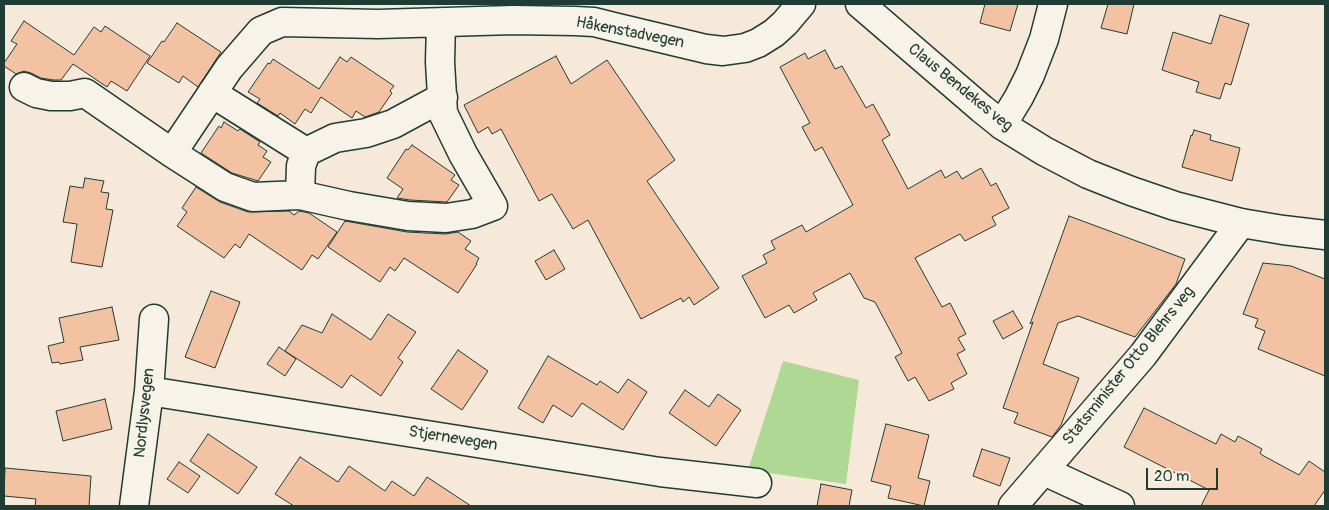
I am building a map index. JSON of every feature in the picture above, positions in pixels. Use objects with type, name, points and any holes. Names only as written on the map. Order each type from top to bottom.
[{"type":"street","name":"Håkenstadvegen","points":[[172,153],[229,68],[261,31],[282,22],[378,24],[531,20],[594,22],[706,49],[723,51],[745,48],[758,43],[774,33],[801,4]]},
{"type":"street","name":"Claus Bendekes veg","points":[[860,4],[1002,125],[1044,151],[1088,174],[1108,183],[1175,206],[1241,223],[1325,235]]},
{"type":"street","points":[[1002,125],[1030,76],[1044,39],[1053,4]]},
{"type":"street","points":[[24,87],[36,93],[51,96],[85,94],[225,187],[253,197],[300,195],[408,216],[446,218],[472,214],[493,206],[463,154],[443,113],[440,62],[441,23]]},
{"type":"street","points":[[212,92],[306,152]]},
{"type":"street","points":[[300,195],[301,166],[306,152],[335,138],[366,133],[393,124],[442,97]]},
{"type":"street","name":"Statsminister Otto Blehrs veg","points":[[1013,506],[1143,355],[1241,223]]},
{"type":"street","name":"Nordlysvegen","points":[[134,506],[149,391],[154,319]]},
{"type":"street","name":"Stjernevegen","points":[[149,391],[660,472],[757,483]]},
{"type":"street","points":[[1044,471],[1119,506]]},
{"type":"green space","points":[[783,361],[859,380],[846,484],[748,470]]},
{"type":"building","points":[[985,4],[1018,4],[1010,31],[980,23]]},
{"type":"building","points":[[1108,4],[1134,4],[1127,34],[1101,28]]},
{"type":"building","points":[[1220,15],[1249,24],[1231,85],[1225,83],[1220,99],[1196,92],[1199,82],[1162,70],[1173,32],[1211,44]]},
{"type":"building","points":[[24,21],[74,55],[94,27],[101,32],[105,26],[150,56],[127,91],[111,81],[107,87],[73,64],[61,80],[41,78],[24,71],[16,74],[4,66],[4,63],[17,44],[11,41]]},
{"type":"building","points":[[177,23],[221,52],[198,87],[183,76],[179,83],[147,63]]},
{"type":"building","points":[[825,50],[835,69],[842,66],[866,108],[873,104],[890,135],[882,140],[908,189],[941,170],[945,178],[957,171],[962,179],[981,168],[991,186],[996,183],[1009,208],[992,217],[996,225],[965,241],[960,234],[915,258],[942,307],[950,303],[966,334],[958,338],[965,350],[957,354],[967,374],[951,383],[954,389],[929,401],[915,377],[908,381],[895,357],[902,353],[875,302],[864,298],[850,273],[813,293],[817,300],[794,313],[789,305],[765,318],[742,276],[767,263],[763,255],[775,249],[771,241],[802,225],[806,232],[853,205],[822,147],[815,151],[802,127],[810,123],[780,67],[805,53],[808,59]]},
{"type":"building","points":[[556,56],[571,84],[607,60],[675,160],[647,181],[719,288],[694,305],[689,297],[683,302],[681,298],[641,319],[588,220],[573,229],[552,194],[539,201],[501,129],[492,134],[488,127],[478,133],[464,105]]},
{"type":"building","points":[[340,57],[347,62],[351,57],[394,86],[390,91],[392,93],[379,112],[365,117],[356,111],[352,118],[321,97],[311,113],[305,109],[295,124],[280,113],[278,116],[257,103],[260,99],[248,92],[268,63],[270,64],[273,59],[319,89]]},
{"type":"building","points":[[224,122],[238,131],[240,129],[260,142],[258,145],[267,151],[263,157],[271,162],[258,181],[232,173],[201,153],[219,126],[221,128]]},
{"type":"building","points":[[1194,130],[1211,135],[1210,140],[1240,148],[1232,181],[1182,167]]},
{"type":"building","points":[[412,145],[455,175],[451,180],[459,185],[447,202],[397,198],[403,189],[387,178],[406,149],[408,150]]},
{"type":"building","points":[[85,178],[104,181],[101,192],[109,193],[106,209],[113,210],[102,267],[71,262],[77,224],[63,222],[70,186],[83,188]]},
{"type":"building","points":[[196,187],[220,202],[248,212],[289,211],[294,215],[299,211],[309,213],[337,232],[318,259],[312,255],[302,270],[249,234],[240,248],[235,244],[224,258],[177,226],[187,212],[182,208]]},
{"type":"building","points":[[1069,216],[1185,259],[1176,284],[1135,337],[1078,316],[1058,323],[1043,364],[1079,378],[1061,425],[1052,437],[1014,423],[1018,413],[1003,408],[1033,322],[1030,324]]},
{"type":"building","points":[[345,221],[407,232],[445,234],[458,232],[471,241],[465,249],[479,258],[458,293],[404,258],[395,271],[390,267],[380,282],[328,247]]},
{"type":"building","points":[[554,250],[565,269],[546,280],[535,261]]},
{"type":"building","points":[[1263,263],[1291,266],[1325,279],[1325,376],[1258,349],[1265,331],[1255,327],[1258,319],[1243,314]]},
{"type":"building","points":[[211,291],[240,302],[215,368],[185,357]]},
{"type":"building","points":[[112,307],[119,340],[80,347],[83,360],[60,364],[59,362],[52,363],[48,346],[64,342],[59,318]]},
{"type":"building","points":[[1013,311],[1023,328],[1003,339],[993,321]]},
{"type":"building","points":[[332,314],[371,340],[388,314],[416,332],[398,358],[403,362],[381,396],[351,375],[342,388],[285,351],[302,325],[322,333]]},
{"type":"building","points":[[279,347],[296,359],[285,376],[267,364]]},
{"type":"building","points":[[458,350],[488,371],[462,410],[431,389]]},
{"type":"building","points":[[548,356],[597,385],[600,381],[618,393],[628,379],[647,392],[623,430],[582,403],[572,417],[553,405],[543,423],[518,408]]},
{"type":"building","points":[[685,390],[709,407],[718,394],[741,410],[716,446],[669,413]]},
{"type":"building","points":[[105,399],[112,429],[63,441],[56,411]]},
{"type":"building","points":[[1144,408],[1216,444],[1221,434],[1235,442],[1238,436],[1262,449],[1260,453],[1262,455],[1299,475],[1309,461],[1325,472],[1325,490],[1314,506],[1201,506],[1209,490],[1124,447]]},
{"type":"building","points":[[886,424],[929,435],[918,478],[930,481],[924,506],[888,498],[891,486],[871,481]]},
{"type":"building","points":[[208,434],[257,467],[238,494],[190,461]]},
{"type":"building","points":[[982,449],[1010,458],[1000,486],[973,476]]},
{"type":"building","points":[[300,457],[338,482],[349,466],[385,491],[392,481],[414,496],[427,477],[471,506],[294,506],[275,494]]},
{"type":"building","points":[[179,462],[200,476],[188,493],[167,479]]},
{"type":"building","points":[[5,468],[91,476],[89,506],[35,506],[36,499],[4,496]]},
{"type":"building","points":[[821,484],[852,490],[849,506],[817,506]]}]
